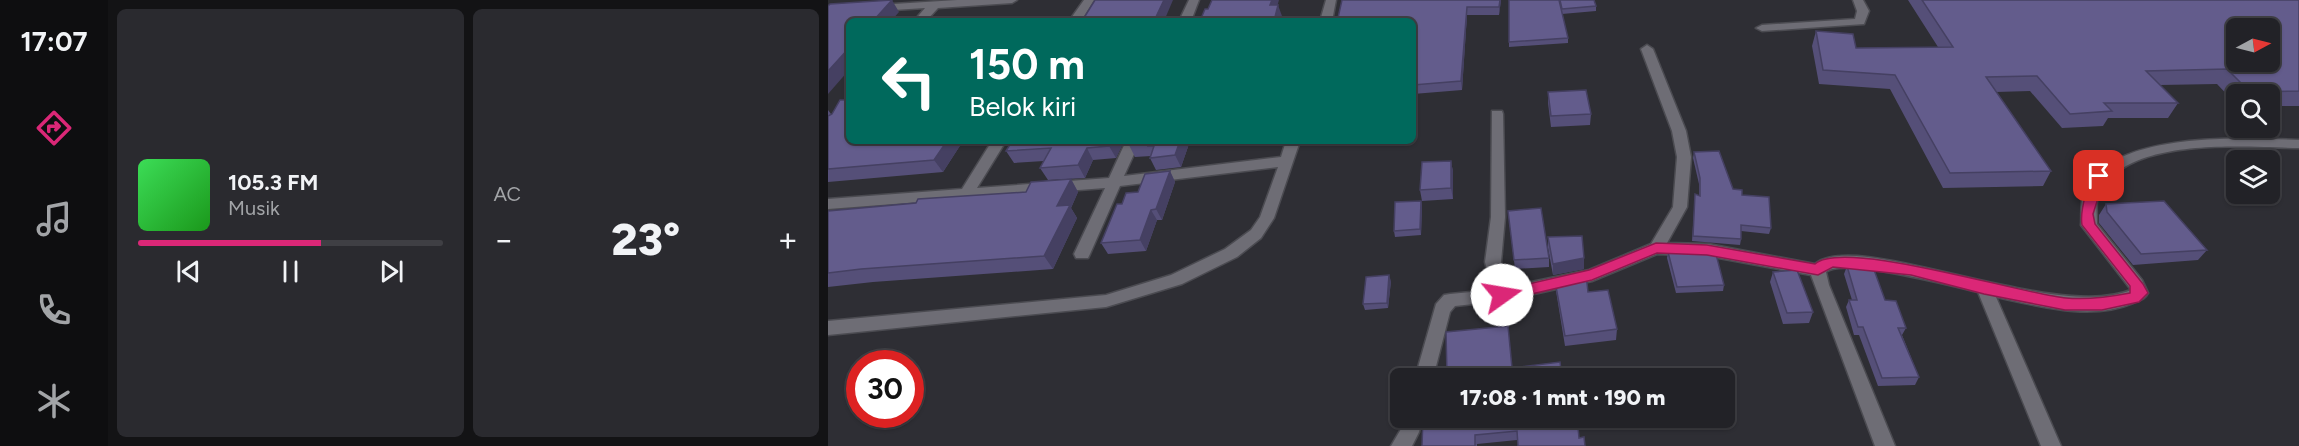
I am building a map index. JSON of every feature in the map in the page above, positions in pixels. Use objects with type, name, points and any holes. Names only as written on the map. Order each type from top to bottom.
[{"type":"street","points":[[922,0],[934,4]]},
{"type":"street","points":[[864,9],[1012,0]]},
{"type":"street","points":[[1077,18],[1089,0]]},
{"type":"street","points":[[1186,18],[1194,0]]},
{"type":"street","points":[[1327,18],[1331,0]]},
{"type":"street","points":[[1762,28],[1860,22],[1863,11],[1858,0]]},
{"type":"street","points":[[922,18],[934,4]]},
{"type":"street","points":[[1647,49],[1679,131],[1684,157],[1680,207],[1656,248]]},
{"type":"street","points":[[1497,114],[1498,217],[1493,262],[1502,295]]},
{"type":"street","points":[[1818,270],[1826,263],[1854,263],[1911,270],[1984,288],[2065,304],[2102,304],[2134,298],[2140,293],[2136,284],[2089,225],[2087,214],[2099,176],[2113,165],[2159,149],[2212,142],[2299,144]]},
{"type":"street","points":[[967,193],[997,144]]},
{"type":"street","points":[[1082,254],[1132,144]]},
{"type":"street","points":[[828,328],[1106,301],[1176,280],[1231,253],[1256,234],[1267,218],[1292,144]]},
{"type":"street","points":[[828,204],[1115,182],[1287,161]]},
{"type":"street","points":[[1427,368],[1445,303],[1450,300],[1502,295],[1592,275],[1656,248],[1707,250],[1818,270]]},
{"type":"street","points":[[1818,270],[1821,285],[1885,446]]},
{"type":"street","points":[[1984,288],[2051,446]]},
{"type":"street","points":[[1401,446],[1411,428]]},
{"type":"building","points":[[892,0],[876,18],[846,18],[846,51],[828,71],[828,6],[830,4]]},
{"type":"building","points":[[1095,0],[1164,0],[1155,18],[1084,18]]},
{"type":"building","points":[[1212,0],[1272,0],[1270,5],[1278,5],[1275,18],[1201,18],[1205,9],[1208,9]]},
{"type":"building","points":[[1342,0],[1500,0],[1499,7],[1467,7],[1461,81],[1416,85],[1416,18],[1338,18]]},
{"type":"building","points":[[1509,0],[1559,0],[1568,38],[1509,42]]},
{"type":"building","points":[[1560,0],[1594,0],[1596,6],[1562,9]]},
{"type":"building","points":[[1922,0],[2299,0],[2299,91],[2280,91],[2280,84],[2242,84],[2230,72],[2280,72],[2280,18],[2226,18],[2226,69],[2146,71],[2178,103],[2104,103],[2112,111],[2070,114],[2037,76],[1986,77],[2051,171],[1950,173],[1895,75],[1823,70],[1816,31],[1853,34],[1856,48],[1953,47]]},
{"type":"building","points":[[1586,90],[1591,114],[1551,116],[1548,92]]},
{"type":"building","points":[[840,100],[846,100],[846,144],[945,144],[934,160],[828,169],[828,116],[832,114]]},
{"type":"building","points":[[1010,144],[1110,144],[1087,148],[1078,165],[1040,168],[1051,148],[1006,151]]},
{"type":"building","points":[[1149,144],[1179,144],[1175,155],[1150,158],[1154,146],[1148,146]]},
{"type":"building","points":[[1719,151],[1733,189],[1742,190],[1742,195],[1769,197],[1771,228],[1741,225],[1741,239],[1693,236],[1695,194],[1700,196],[1700,178],[1694,152]]},
{"type":"building","points":[[1451,161],[1451,188],[1420,190],[1422,162]]},
{"type":"building","points":[[1170,171],[1156,209],[1151,210],[1140,240],[1101,243],[1117,204],[1122,204],[1126,193],[1138,192],[1145,174]]},
{"type":"building","points":[[1071,179],[1057,206],[1070,205],[1044,256],[828,273],[828,211],[916,203],[918,199],[1026,192],[1031,182]]},
{"type":"building","points":[[1421,201],[1420,229],[1394,231],[1395,202]]},
{"type":"building","points":[[2164,201],[2207,250],[2141,254],[2107,212],[2106,204]]},
{"type":"building","points":[[1541,208],[1549,258],[1514,260],[1508,211]]},
{"type":"building","points":[[1582,236],[1584,258],[1553,264],[1548,237]]},
{"type":"building","points":[[1668,252],[1716,254],[1724,285],[1677,287]]},
{"type":"building","points":[[1847,266],[1873,267],[1885,300],[1896,301],[1906,328],[1898,328],[1919,377],[1882,378],[1863,327],[1858,327],[1849,300],[1857,300]]},
{"type":"building","points":[[1797,270],[1813,312],[1787,313],[1773,272]]},
{"type":"building","points":[[1586,274],[1588,292],[1608,290],[1617,329],[1565,336],[1555,281]]},
{"type":"building","points":[[1389,275],[1387,303],[1363,304],[1366,277]]},
{"type":"building","points":[[1508,326],[1512,368],[1447,368],[1446,332]]},
{"type":"building","points":[[1560,362],[1561,368],[1512,368]]},
{"type":"building","points":[[1423,428],[1578,428],[1579,438],[1584,437],[1585,446],[1518,446],[1517,431],[1475,435],[1475,446],[1422,446]]},
{"type":"route","points":[[1502,295],[1592,275],[1656,248],[1707,250],[1818,270],[1826,263],[1833,262],[1911,270],[1984,288],[2065,304],[2102,304],[2134,298],[2140,293],[2136,284],[2089,225],[2087,214],[2099,176]]}]
